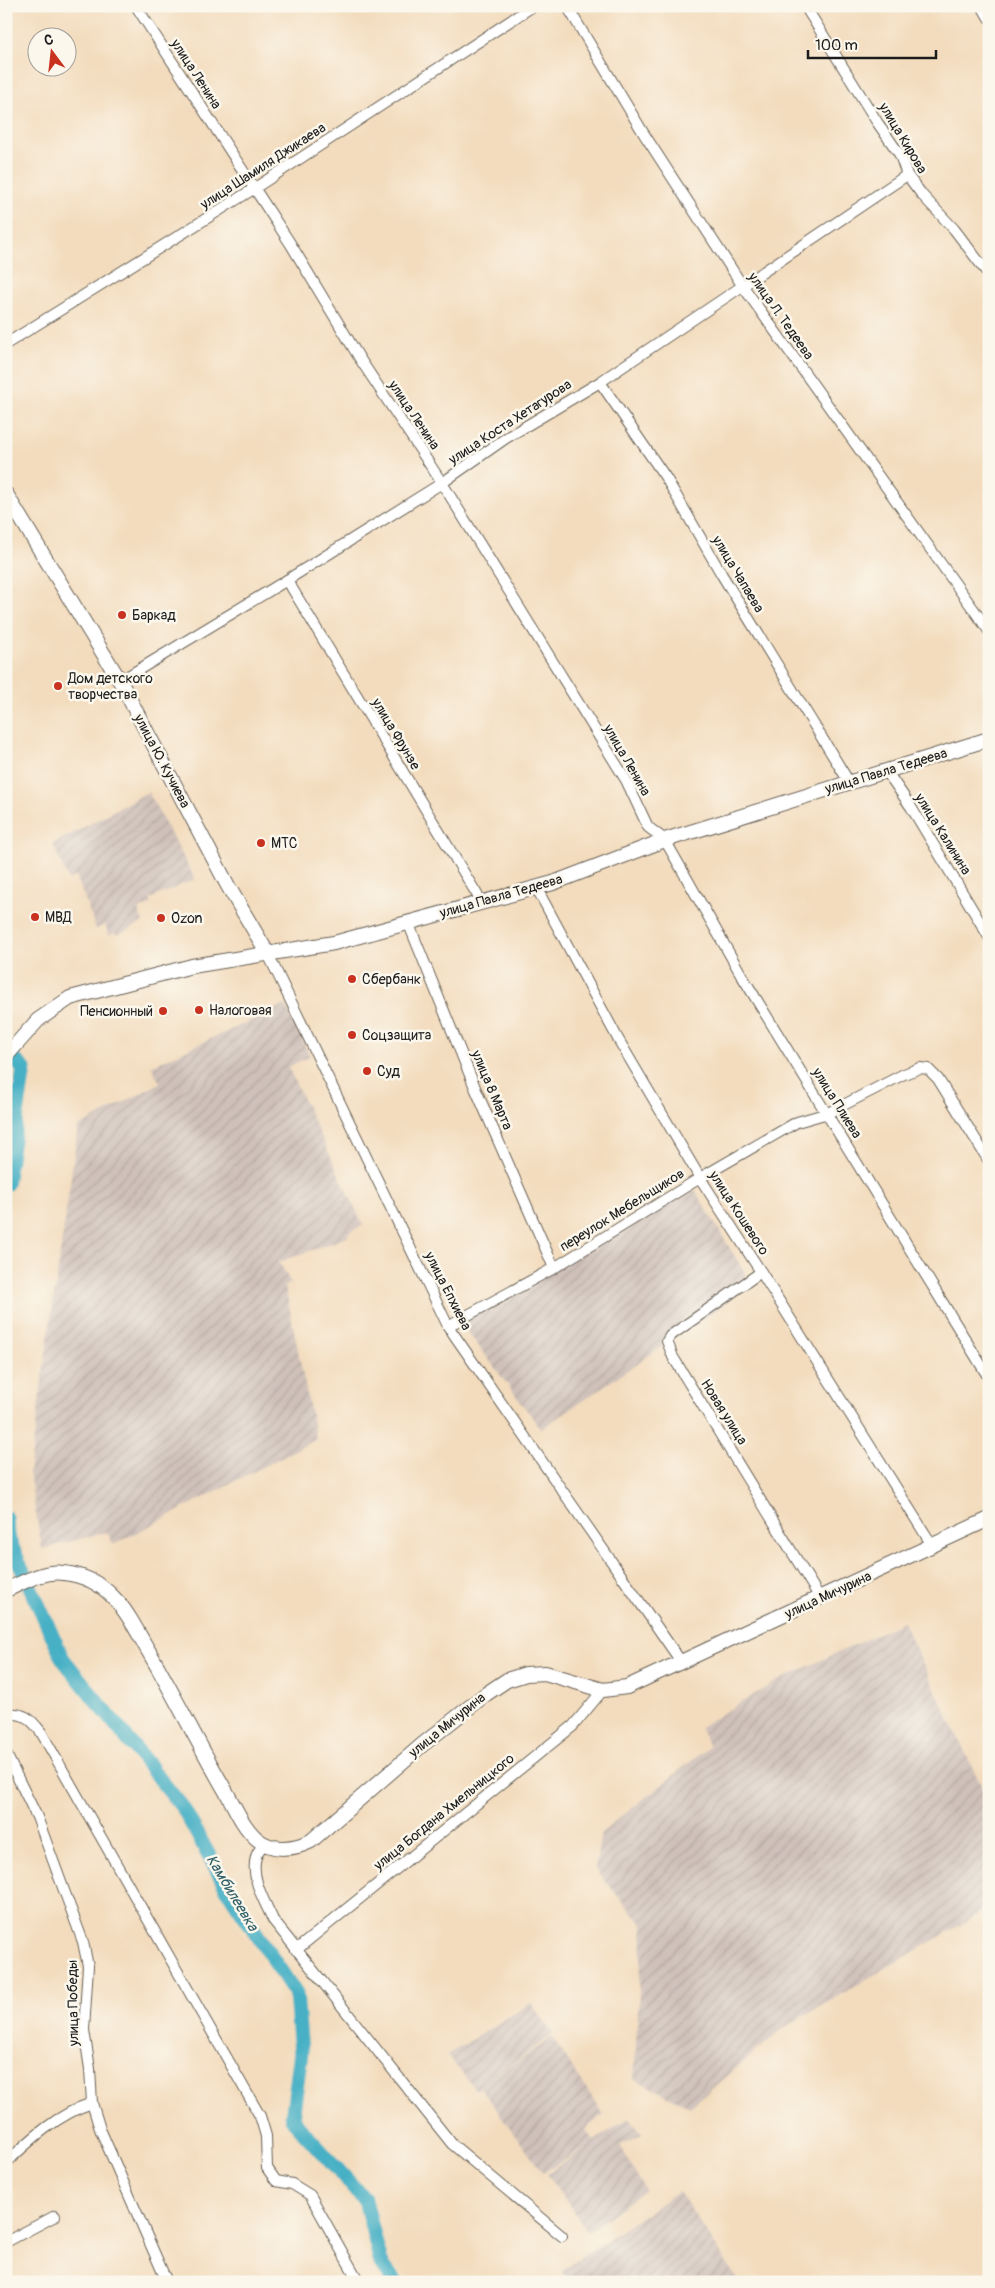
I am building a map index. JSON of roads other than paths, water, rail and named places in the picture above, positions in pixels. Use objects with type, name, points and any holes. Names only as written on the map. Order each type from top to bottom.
[{"type":"street","name":"улица Ленина","points":[[136,6],[255,188],[360,359],[442,483],[626,780],[648,827],[665,840]]},
{"type":"street","name":"улица Шамиля Джикаева","points":[[6,344],[255,188],[533,6]]},
{"type":"street","name":"улица Л. Тедеева","points":[[567,6],[644,134],[742,285],[989,631]]},
{"type":"street","name":"улица Кирова","points":[[805,6],[849,74],[877,122],[900,155],[907,174],[923,196],[954,229],[989,275]]},
{"type":"street","points":[[982,6],[989,18]]},
{"type":"street","name":"улица Коста Хетагурова","points":[[120,681],[287,580],[442,483],[506,438],[600,382],[907,174]]},
{"type":"street","name":"улица Чапаева","points":[[600,382],[666,478],[722,575],[849,782]]},
{"type":"street","name":"улица Ю. Кучиева","points":[[6,494],[120,681],[228,886],[268,954]]},
{"type":"street","name":"улица Фрунзе","points":[[287,580],[481,901]]},
{"type":"street","name":"улица Павла Тедеева","points":[[6,1056],[38,1020],[70,998],[192,966],[334,943],[536,887],[665,840],[989,739]]},
{"type":"street","name":"улица Калинина","points":[[887,772],[931,840],[989,937]]},
{"type":"street","name":"улица Плиева","points":[[665,840],[742,976],[828,1113],[989,1378]]},
{"type":"street","name":"улица Кошевого","points":[[536,887],[618,1039],[700,1178],[932,1545]]},
{"type":"street","name":"улица 8 Марта","points":[[408,922],[476,1090],[554,1268]]},
{"type":"street","name":"улица Епхиева","points":[[268,954],[448,1326],[682,1662]]},
{"type":"street","name":"переулок Мебельщиков","points":[[448,1326],[554,1268],[700,1178],[797,1122],[828,1113],[904,1074],[920,1068],[928,1069],[938,1079],[989,1161]]},
{"type":"street","name":"Новая улица","points":[[761,1272],[670,1336],[667,1341],[674,1357],[820,1598]]},
{"type":"street","name":"улица Мичурина","points":[[264,1844],[283,1848],[301,1846],[311,1841],[422,1745],[486,1694],[507,1680],[526,1674],[545,1673],[603,1690],[627,1687],[989,1519]]},
{"type":"street","points":[[6,1590],[40,1576],[63,1572],[88,1579],[114,1598],[126,1612],[160,1670],[212,1769],[246,1827],[264,1844],[256,1856],[255,1873],[263,1899],[273,1920],[452,2144],[562,2236]]},
{"type":"street","name":"улица Богдана Хмельницкого","points":[[296,1950],[573,1726],[603,1690]]},
{"type":"street","points":[[6,1714],[20,1713],[29,1717],[41,1732],[260,2116],[266,2136],[267,2168],[276,2181],[292,2184],[310,2195],[359,2282]]},
{"type":"street","name":"улица Победы","points":[[6,1754],[37,1817],[84,1942],[88,1966],[84,2030],[90,2069],[92,2103],[100,2129],[167,2282]]},
{"type":"street","points":[[6,2163],[70,2110],[92,2103]]},
{"type":"street","points":[[6,2242],[55,2216]]},
{"type":"waterway","name":"Камбилеевка","points":[[6,1052],[24,1069],[6,1184]]},
{"type":"waterway","name":"Камбилеевка","points":[[6,1518],[7,1536],[63,1659],[183,1808],[229,1892],[296,1994],[301,2052],[292,2119],[365,2200],[381,2263],[395,2282]]},
{"type":"place","name":"Баркад","points":[[122,615]]},
{"type":"place","name":"Дом детского творчества","points":[[58,686]]},
{"type":"place","name":"МТС","points":[[261,843]]},
{"type":"place","name":"МВД","points":[[35,917]]},
{"type":"place","name":"Ozon","points":[[161,918]]},
{"type":"place","name":"Сбербанк","points":[[352,979]]},
{"type":"place","name":"Налоговая","points":[[199,1010]]},
{"type":"place","name":"Пенсионный","points":[[163,1011]]},
{"type":"place","name":"Соцзащита","points":[[352,1035]]},
{"type":"place","name":"Суд","points":[[367,1071]]}]
